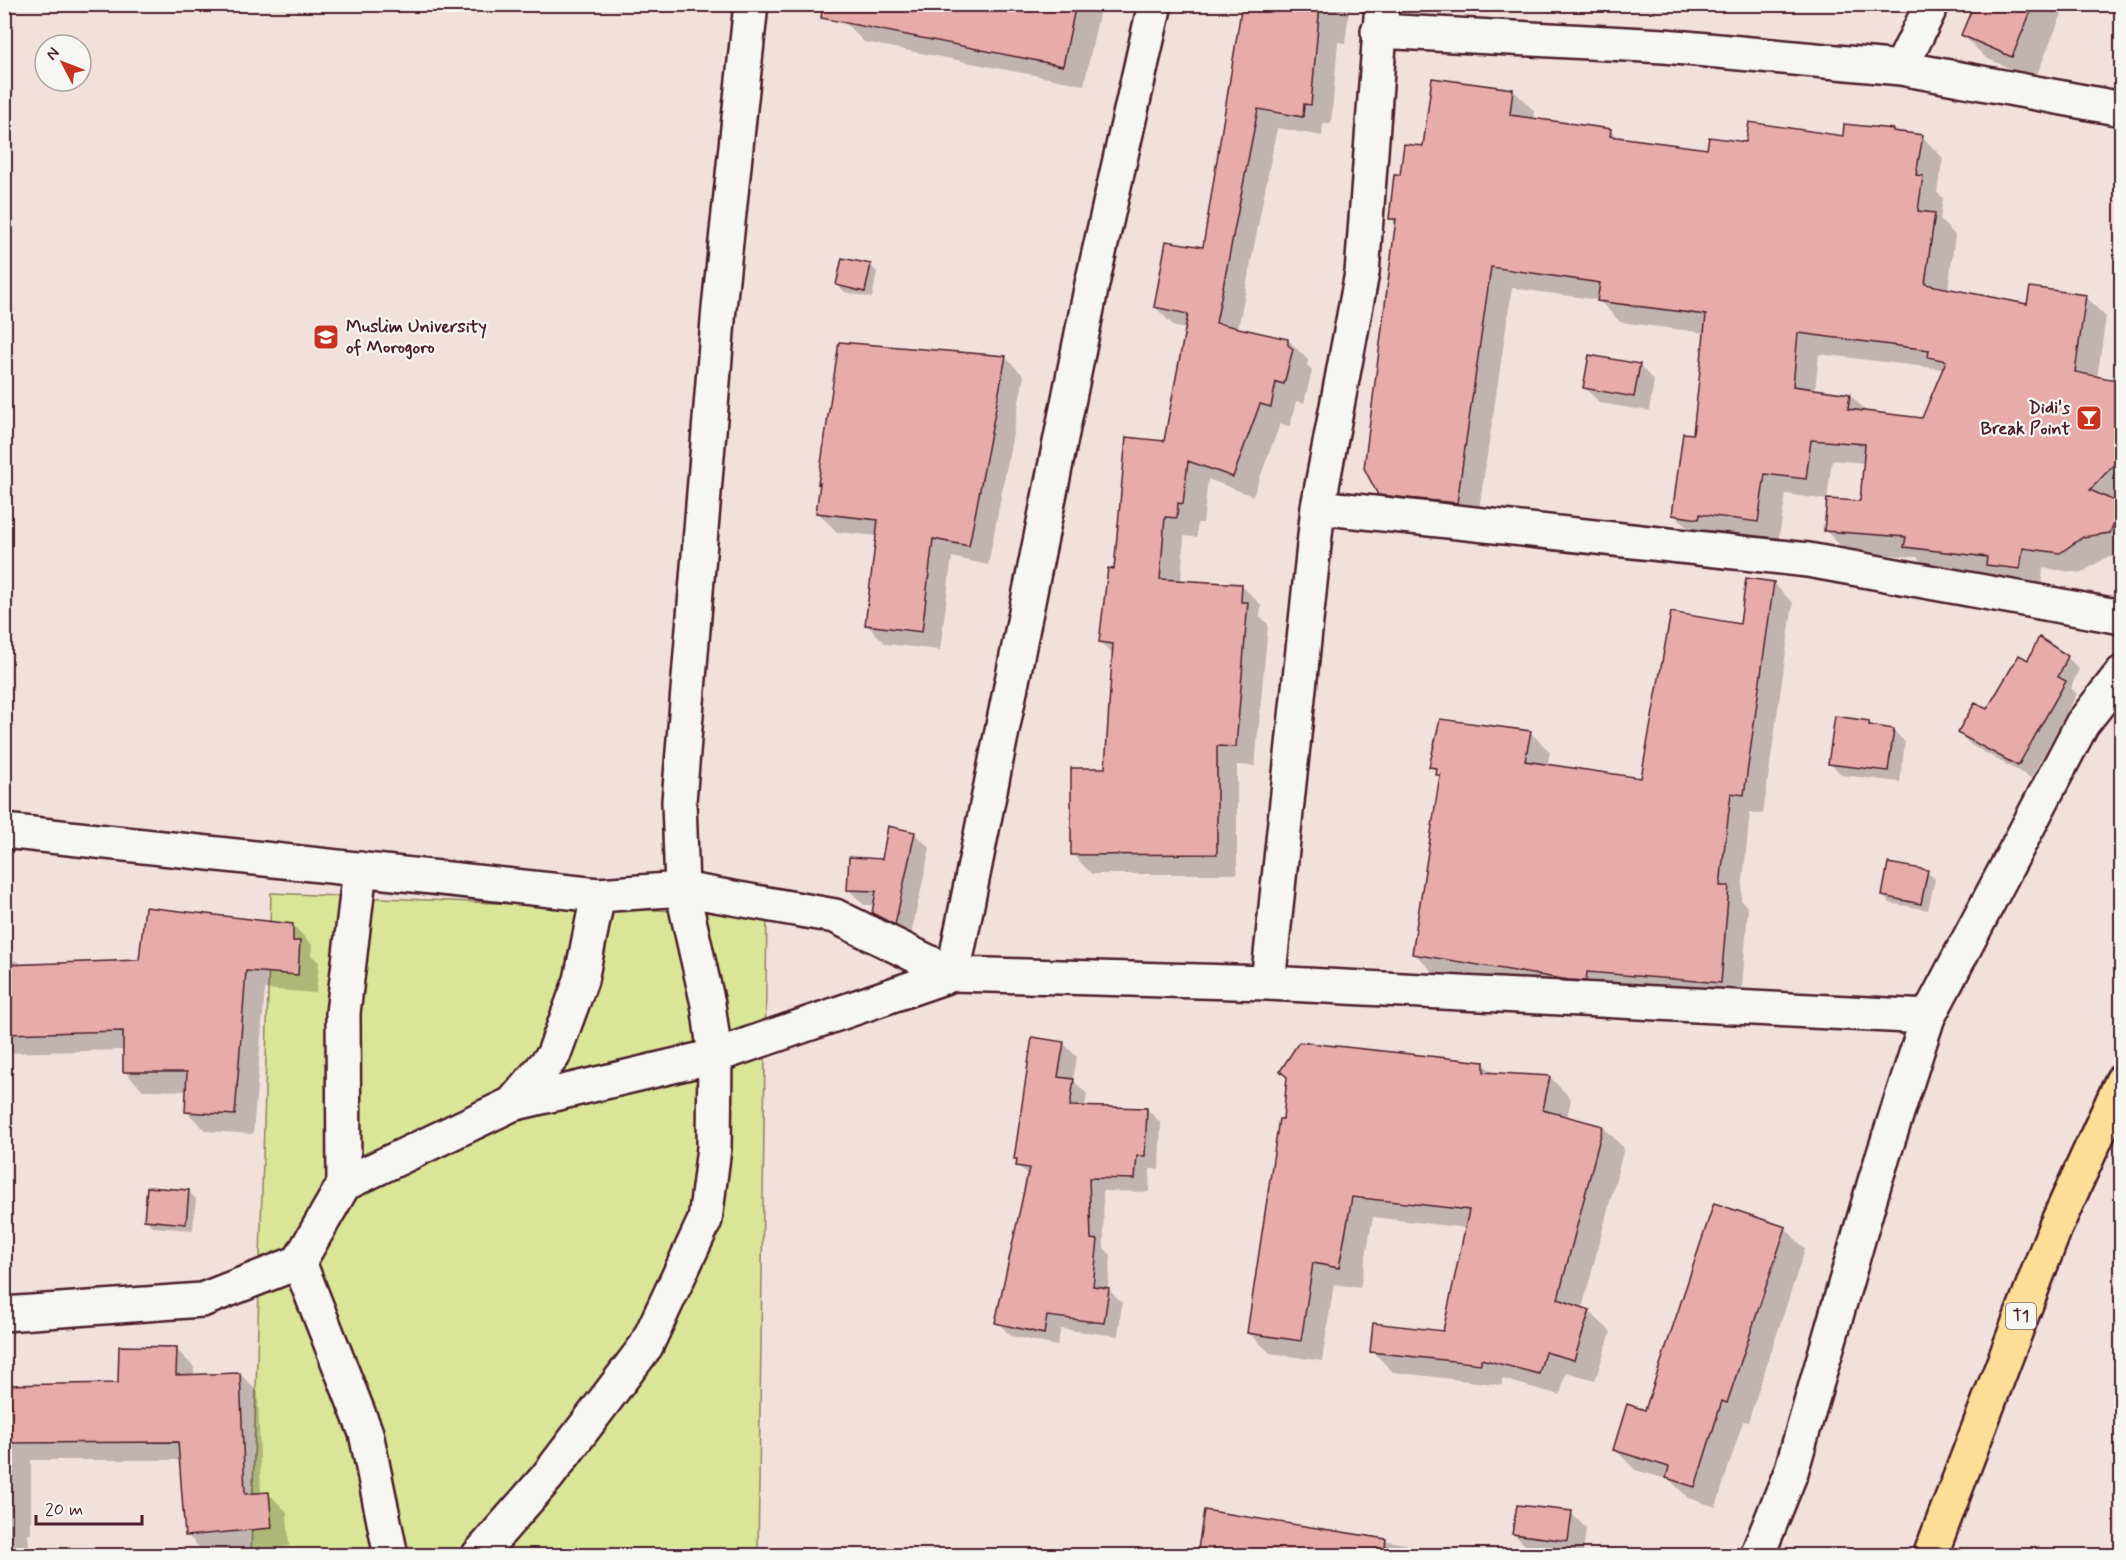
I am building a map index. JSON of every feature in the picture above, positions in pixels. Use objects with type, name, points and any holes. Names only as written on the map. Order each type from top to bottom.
[{"type":"highway","name":"T1","points":[[1930,1556],[2055,1228],[2121,1081]]},
{"type":"street","points":[[478,1556],[547,1477],[646,1346],[674,1291],[705,1221],[714,1148],[715,1056],[708,1004],[682,890],[679,801],[719,308],[751,4]]},
{"type":"street","points":[[953,974],[1092,284],[1155,4]]},
{"type":"street","points":[[1901,68],[1932,4]]},
{"type":"street","points":[[1268,983],[1318,507],[1362,273],[1380,18],[1901,68],[2121,110]]},
{"type":"street","points":[[1318,507],[1808,560],[2121,617]]},
{"type":"street","points":[[1757,1556],[1791,1472],[1875,1181],[1928,1017],[2082,724],[2121,673]]},
{"type":"street","points":[[4,831],[598,895],[682,890],[835,916],[953,974]]},
{"type":"street","points":[[4,1314],[202,1300],[299,1263],[344,1184],[343,1013],[360,869]]},
{"type":"street","points":[[512,1104],[553,1056],[581,980],[598,895]]},
{"type":"street","points":[[344,1184],[512,1104],[715,1056],[953,974],[1268,983],[1928,1017]]},
{"type":"street","points":[[299,1263],[366,1433],[391,1556]]},
{"type":"green space","points":[[271,893],[767,915],[758,1555],[251,1556]]},
{"type":"building","points":[[823,4],[1076,4],[1063,66],[821,18]]},
{"type":"building","points":[[1242,4],[1320,4],[1311,105],[1304,104],[1303,117],[1258,109],[1216,323],[1288,339],[1288,345],[1293,349],[1284,384],[1276,382],[1271,407],[1260,404],[1233,477],[1188,461],[1183,504],[1178,503],[1177,518],[1165,517],[1160,579],[1242,584],[1241,602],[1248,602],[1236,747],[1217,746],[1217,854],[1071,855],[1071,768],[1105,768],[1113,644],[1099,642],[1108,568],[1114,569],[1126,437],[1164,441],[1188,314],[1154,307],[1166,241],[1203,247]]},
{"type":"building","points":[[1974,4],[2034,4],[2012,57],[1961,35]]},
{"type":"building","points":[[1432,78],[1513,89],[1510,115],[1611,129],[1610,136],[1707,149],[1709,137],[1746,142],[1749,122],[1843,136],[1844,124],[1893,129],[1893,131],[1923,135],[1916,175],[1923,176],[1918,211],[1935,213],[1925,284],[2027,304],[2030,287],[2086,295],[2075,372],[2121,381],[2121,457],[2090,490],[2121,504],[2110,533],[2083,537],[2060,553],[2023,548],[2020,569],[1986,565],[1987,557],[1904,547],[1906,537],[1824,531],[1827,499],[1860,501],[1865,444],[1811,440],[1806,479],[1765,474],[1758,522],[1700,514],[1699,519],[1672,515],[1683,433],[1693,434],[1706,315],[1597,301],[1600,283],[1491,267],[1457,503],[1378,495],[1364,468],[1396,219],[1389,219],[1394,175],[1400,175],[1404,144],[1423,146]],"holes":[[[1798,333],[1929,350],[1928,357],[1946,361],[1922,418],[1848,409],[1850,394],[1793,386]]]},
{"type":"building","points":[[842,258],[871,264],[865,292],[836,285]]},
{"type":"building","points":[[839,342],[1006,356],[969,546],[933,539],[922,632],[865,625],[878,520],[816,513],[820,483],[818,484]]},
{"type":"building","points":[[1589,355],[1640,364],[1634,397],[1583,388]]},
{"type":"building","points":[[1746,578],[1774,582],[1744,795],[1731,793],[1720,886],[1729,886],[1721,983],[1587,972],[1586,981],[1569,980],[1412,954],[1440,775],[1436,775],[1437,768],[1429,767],[1440,719],[1531,731],[1525,761],[1641,778],[1671,612],[1740,624]]},
{"type":"building","points":[[2039,637],[2068,656],[2058,677],[2066,681],[2018,766],[1957,733],[1975,703],[1987,709],[2019,655],[2028,660]]},
{"type":"building","points":[[1835,716],[1869,721],[1869,725],[1894,729],[1888,771],[1828,764]]},
{"type":"building","points":[[888,826],[915,832],[895,925],[872,913],[876,891],[847,890],[849,857],[882,859]]},
{"type":"building","points":[[1888,863],[1928,870],[1921,904],[1882,896]]},
{"type":"building","points":[[145,907],[293,924],[293,941],[300,941],[298,975],[246,971],[235,1115],[185,1112],[187,1072],[123,1072],[123,1031],[4,1034],[4,965],[139,960]]},
{"type":"building","points":[[1032,1037],[1064,1042],[1058,1077],[1074,1079],[1070,1106],[1147,1108],[1145,1156],[1137,1156],[1135,1179],[1089,1178],[1091,1239],[1098,1240],[1093,1286],[1109,1288],[1104,1323],[1047,1316],[1044,1334],[995,1323],[1029,1168],[1016,1166],[1017,1159],[1014,1159]]},
{"type":"building","points":[[1299,1042],[1484,1062],[1484,1072],[1550,1076],[1543,1110],[1603,1126],[1558,1299],[1590,1310],[1574,1360],[1545,1352],[1539,1374],[1481,1359],[1481,1364],[1370,1352],[1373,1323],[1443,1331],[1469,1210],[1352,1197],[1339,1268],[1313,1263],[1301,1341],[1247,1333],[1279,1119],[1283,1119],[1287,1077],[1280,1071]]},
{"type":"building","points":[[147,1187],[189,1190],[186,1224],[144,1220]]},
{"type":"building","points":[[1714,1203],[1786,1227],[1727,1403],[1722,1401],[1695,1487],[1666,1478],[1669,1467],[1613,1450],[1627,1404],[1645,1410]]},
{"type":"building","points":[[119,1346],[177,1347],[176,1375],[240,1373],[245,1494],[269,1492],[272,1528],[185,1536],[178,1442],[4,1443],[4,1385],[118,1383]]},
{"type":"building","points":[[1517,1505],[1572,1511],[1568,1541],[1512,1534]]},
{"type":"building","points":[[1204,1510],[1386,1539],[1384,1556],[1197,1556]]},
{"type":"place","name":"Muslim University of Morogoro","points":[[326,337]]},
{"type":"place","name":"Didi's Break Point","points":[[2089,418]]}]
